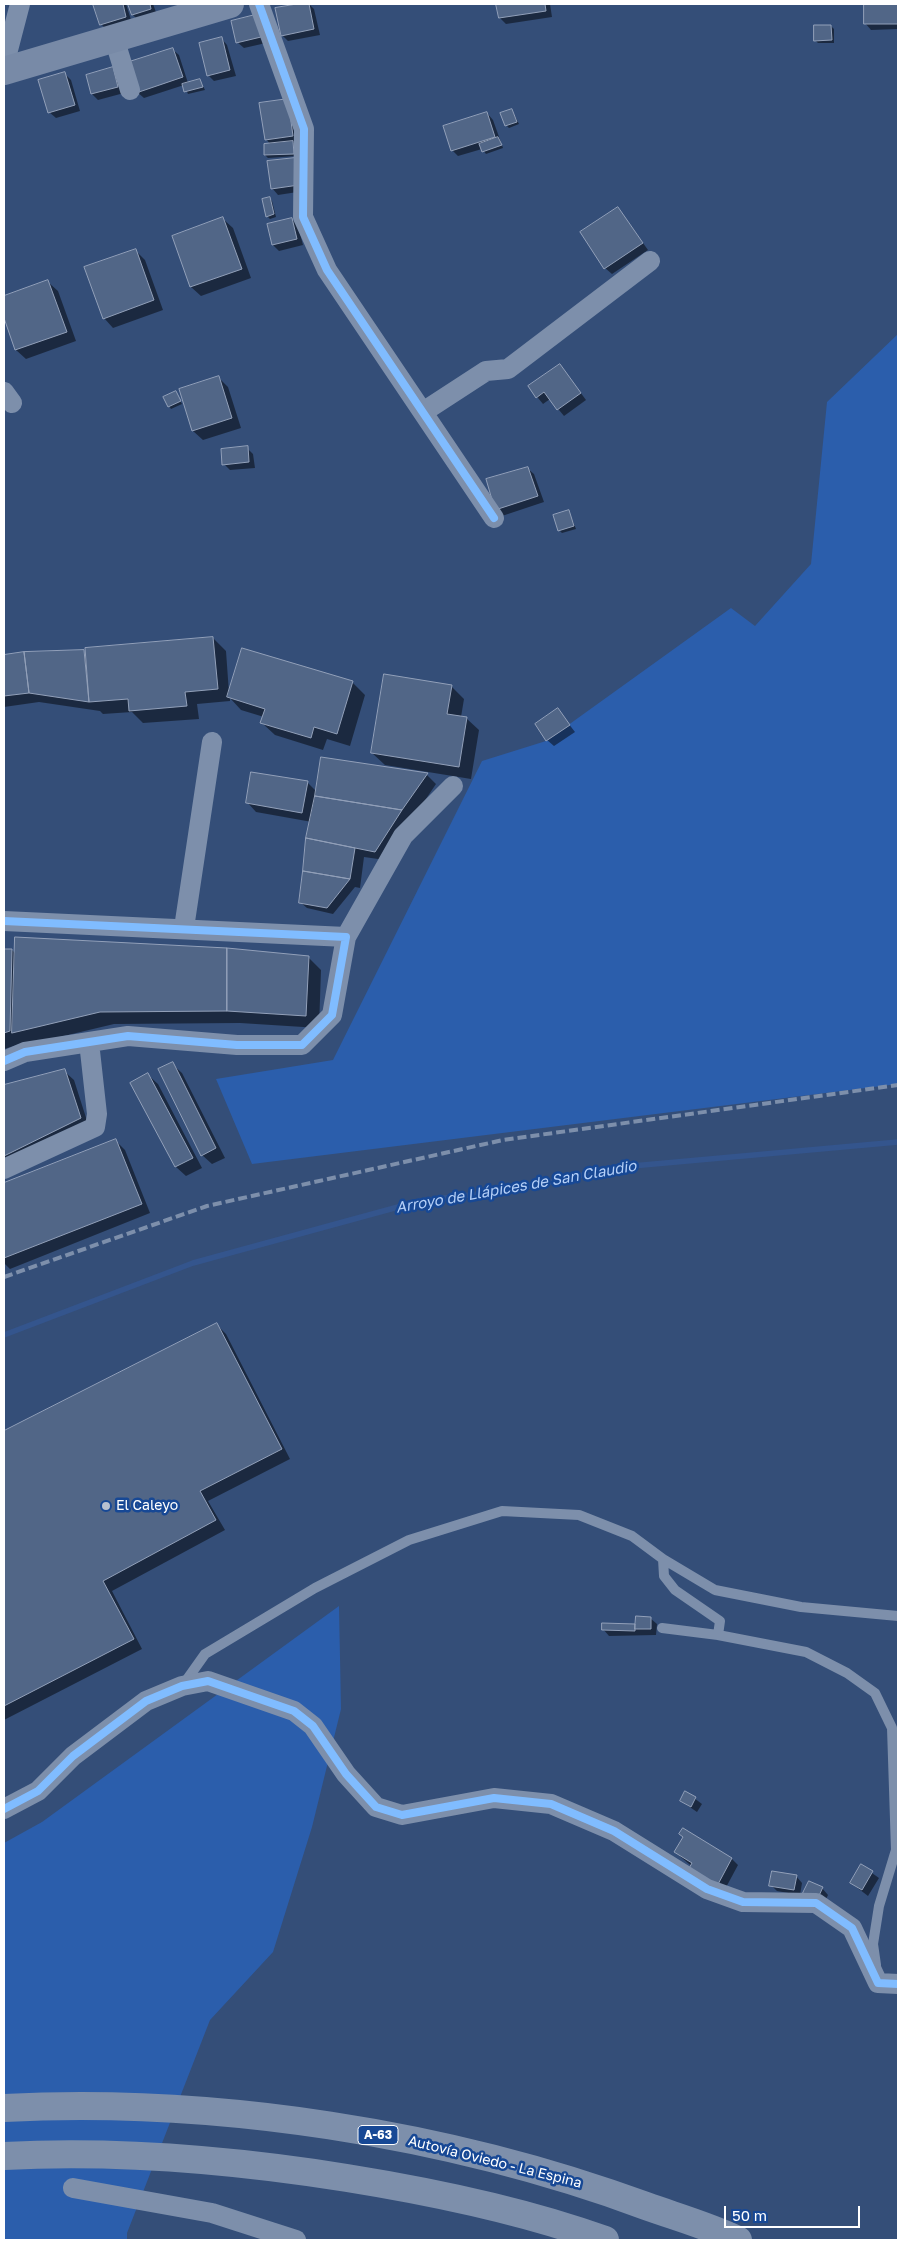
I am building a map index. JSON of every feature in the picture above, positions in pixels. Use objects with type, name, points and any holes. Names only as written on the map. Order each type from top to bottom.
[{"type":"highway","name":"Autovía Oviedo - La Espina","points":[[4,2108],[104,2105],[268,2117],[433,2144],[585,2184],[738,2240]]},
{"type":"highway","points":[[4,2156],[116,2154],[271,2166],[424,2190],[573,2229],[605,2240]]},
{"type":"street","points":[[20,4],[4,71],[230,4]]},
{"type":"street","points":[[259,4],[304,129],[303,217],[326,270],[494,518]]},
{"type":"street","points":[[114,38],[130,90]]},
{"type":"street","points":[[423,412],[486,371],[508,370],[650,261]]},
{"type":"street","points":[[184,928],[212,742]]},
{"type":"street","points":[[4,1060],[25,1052],[128,1036],[237,1045],[302,1046],[332,1015],[346,937],[403,836],[453,786]]},
{"type":"street","points":[[4,921],[346,937]]},
{"type":"street","points":[[4,1169],[94,1127],[96,1114],[88,1042]]},
{"type":"street","points":[[4,1809],[38,1791],[74,1756],[146,1701],[182,1686],[208,1681],[294,1711],[313,1726],[346,1774],[376,1807],[402,1815],[494,1798],[552,1804],[614,1831],[707,1889],[743,1902],[816,1903],[852,1928],[878,1983],[898,1984]]},
{"type":"street","points":[[73,2188],[212,2213],[296,2240]]},
{"type":"lane","points":[[182,1686],[205,1654],[315,1588],[409,1540],[502,1510],[579,1515],[632,1536],[663,1560],[715,1590],[801,1608],[898,1616]]},
{"type":"lane","points":[[663,1560],[664,1576],[675,1590],[720,1621],[718,1636]]},
{"type":"lane","points":[[662,1628],[806,1652],[847,1673],[875,1693],[892,1728],[896,1850],[879,1906],[873,1944],[878,1983]]},
{"type":"shaded area","points":[[898,334],[898,1084],[252,1164],[216,1079],[333,1060],[482,761],[546,741],[731,608],[755,626],[811,564],[827,402]]},
{"type":"shaded area","points":[[339,1606],[341,1709],[312,1827],[273,1952],[210,2020],[127,2233],[127,2240],[4,2240],[4,1843],[42,1822]]},
{"type":"building","points":[[93,4],[123,4],[126,17],[100,25]]},
{"type":"building","points":[[128,4],[150,4],[151,9],[132,15]]},
{"type":"building","points":[[309,4],[314,29],[281,36],[275,8]]},
{"type":"building","points":[[496,4],[545,4],[546,11],[499,18]]},
{"type":"building","points":[[864,4],[898,4],[898,24],[864,24]]},
{"type":"building","points":[[255,15],[261,37],[236,43],[231,21]]},
{"type":"building","points":[[814,25],[831,25],[832,40],[814,41]]},
{"type":"building","points":[[222,37],[230,70],[207,76],[199,43]]},
{"type":"building","points":[[173,48],[183,77],[136,93],[126,63]]},
{"type":"building","points":[[113,67],[118,87],[91,94],[86,75]]},
{"type":"building","points":[[65,72],[75,105],[48,113],[38,80]]},
{"type":"building","points":[[200,79],[203,87],[184,92],[182,84]]},
{"type":"building","points":[[288,99],[293,136],[265,140],[259,103]]},
{"type":"building","points":[[512,109],[517,122],[505,126],[500,113]]},
{"type":"building","points":[[487,112],[495,137],[451,151],[443,126]]},
{"type":"building","points":[[498,137],[502,145],[482,152],[479,144]]},
{"type":"building","points":[[293,141],[294,154],[264,155],[264,144]]},
{"type":"building","points":[[295,158],[299,185],[271,189],[267,161]]},
{"type":"building","points":[[270,197],[274,214],[266,217],[262,199]]},
{"type":"building","points":[[618,207],[643,243],[604,269],[580,232]]},
{"type":"building","points":[[223,217],[242,269],[190,287],[172,236]]},
{"type":"building","points":[[292,218],[297,239],[272,245],[267,224]]},
{"type":"building","points":[[136,249],[154,300],[103,319],[84,267]]},
{"type":"building","points":[[48,280],[67,332],[15,350],[4,318],[4,296]]},
{"type":"building","points":[[560,364],[581,393],[557,410],[544,392],[536,398],[528,386]]},
{"type":"building","points":[[219,376],[232,418],[192,431],[179,389]]},
{"type":"building","points":[[176,391],[181,401],[168,407],[163,397]]},
{"type":"building","points":[[248,446],[249,462],[222,465],[221,449]]},
{"type":"building","points":[[528,467],[538,496],[495,510],[486,479]]},
{"type":"building","points":[[569,510],[574,526],[558,531],[553,515]]},
{"type":"building","points":[[213,637],[218,689],[185,692],[187,706],[129,711],[128,699],[89,702],[85,648]]},
{"type":"building","points":[[242,648],[353,681],[337,734],[314,727],[311,738],[260,723],[265,709],[227,697]]},
{"type":"building","points":[[84,650],[89,702],[29,693],[24,652]]},
{"type":"building","points":[[24,652],[29,693],[4,696],[4,655]]},
{"type":"building","points":[[384,674],[452,685],[447,714],[467,717],[459,767],[371,753]]},
{"type":"building","points":[[558,708],[570,725],[546,741],[535,724]]},
{"type":"building","points":[[321,757],[428,773],[402,810],[315,796]]},
{"type":"building","points":[[251,772],[308,781],[302,813],[246,803]]},
{"type":"building","points":[[315,796],[402,810],[375,852],[306,838]]},
{"type":"building","points":[[306,838],[355,848],[350,879],[303,871]]},
{"type":"building","points":[[303,871],[350,879],[327,908],[299,903]]},
{"type":"building","points":[[15,937],[227,948],[227,1011],[100,1012],[12,1033]]},
{"type":"building","points":[[227,948],[309,956],[306,1016],[227,1011]]},
{"type":"building","points":[[4,949],[12,949],[10,1031],[4,1033]]},
{"type":"building","points":[[173,1062],[216,1148],[201,1156],[158,1069]]},
{"type":"building","points":[[65,1069],[81,1118],[4,1156],[4,1085]]},
{"type":"building","points":[[148,1073],[193,1158],[175,1167],[130,1083]]},
{"type":"building","points":[[116,1139],[142,1204],[4,1258],[4,1183]]},
{"type":"building","name":"El Caleyo","points":[[217,1323],[282,1449],[200,1491],[216,1520],[103,1581],[134,1639],[4,1706],[4,1431]]},
{"type":"building","points":[[636,1616],[651,1617],[651,1629],[635,1629]]},
{"type":"building","points":[[602,1623],[635,1624],[635,1631],[602,1630]]},
{"type":"building","points":[[685,1791],[696,1797],[691,1807],[680,1801]]},
{"type":"building","points":[[683,1828],[732,1858],[716,1888],[688,1870],[692,1863],[674,1852],[683,1837],[679,1834]]},
{"type":"building","points":[[861,1864],[873,1871],[862,1890],[850,1883]]},
{"type":"building","points":[[772,1871],[797,1875],[794,1890],[769,1886]]},
{"type":"building","points":[[809,1881],[823,1887],[817,1900],[803,1893]]},
{"type":"waterway","name":"Arroyo de Llápices de San Claudio","points":[[4,1335],[193,1263],[420,1201],[511,1190],[621,1167],[898,1142]]},
{"type":"railway","points":[[4,1277],[207,1206],[503,1140],[898,1085]]},
{"type":"cycle path","points":[[259,4],[304,129],[303,217],[327,270],[494,518]]},
{"type":"cycle path","points":[[4,921],[346,937],[332,1015],[302,1045],[237,1045],[128,1036],[25,1052],[4,1061]]},
{"type":"cycle path","points":[[4,1809],[38,1791],[73,1756],[146,1701],[182,1686],[208,1681],[294,1711],[313,1726],[346,1774],[376,1807],[402,1815],[494,1798],[551,1804],[614,1831],[707,1889],[743,1902],[816,1903],[852,1928],[878,1983],[898,1984]]},
{"type":"place","name":"El Caleyo","points":[[106,1506]]}]
